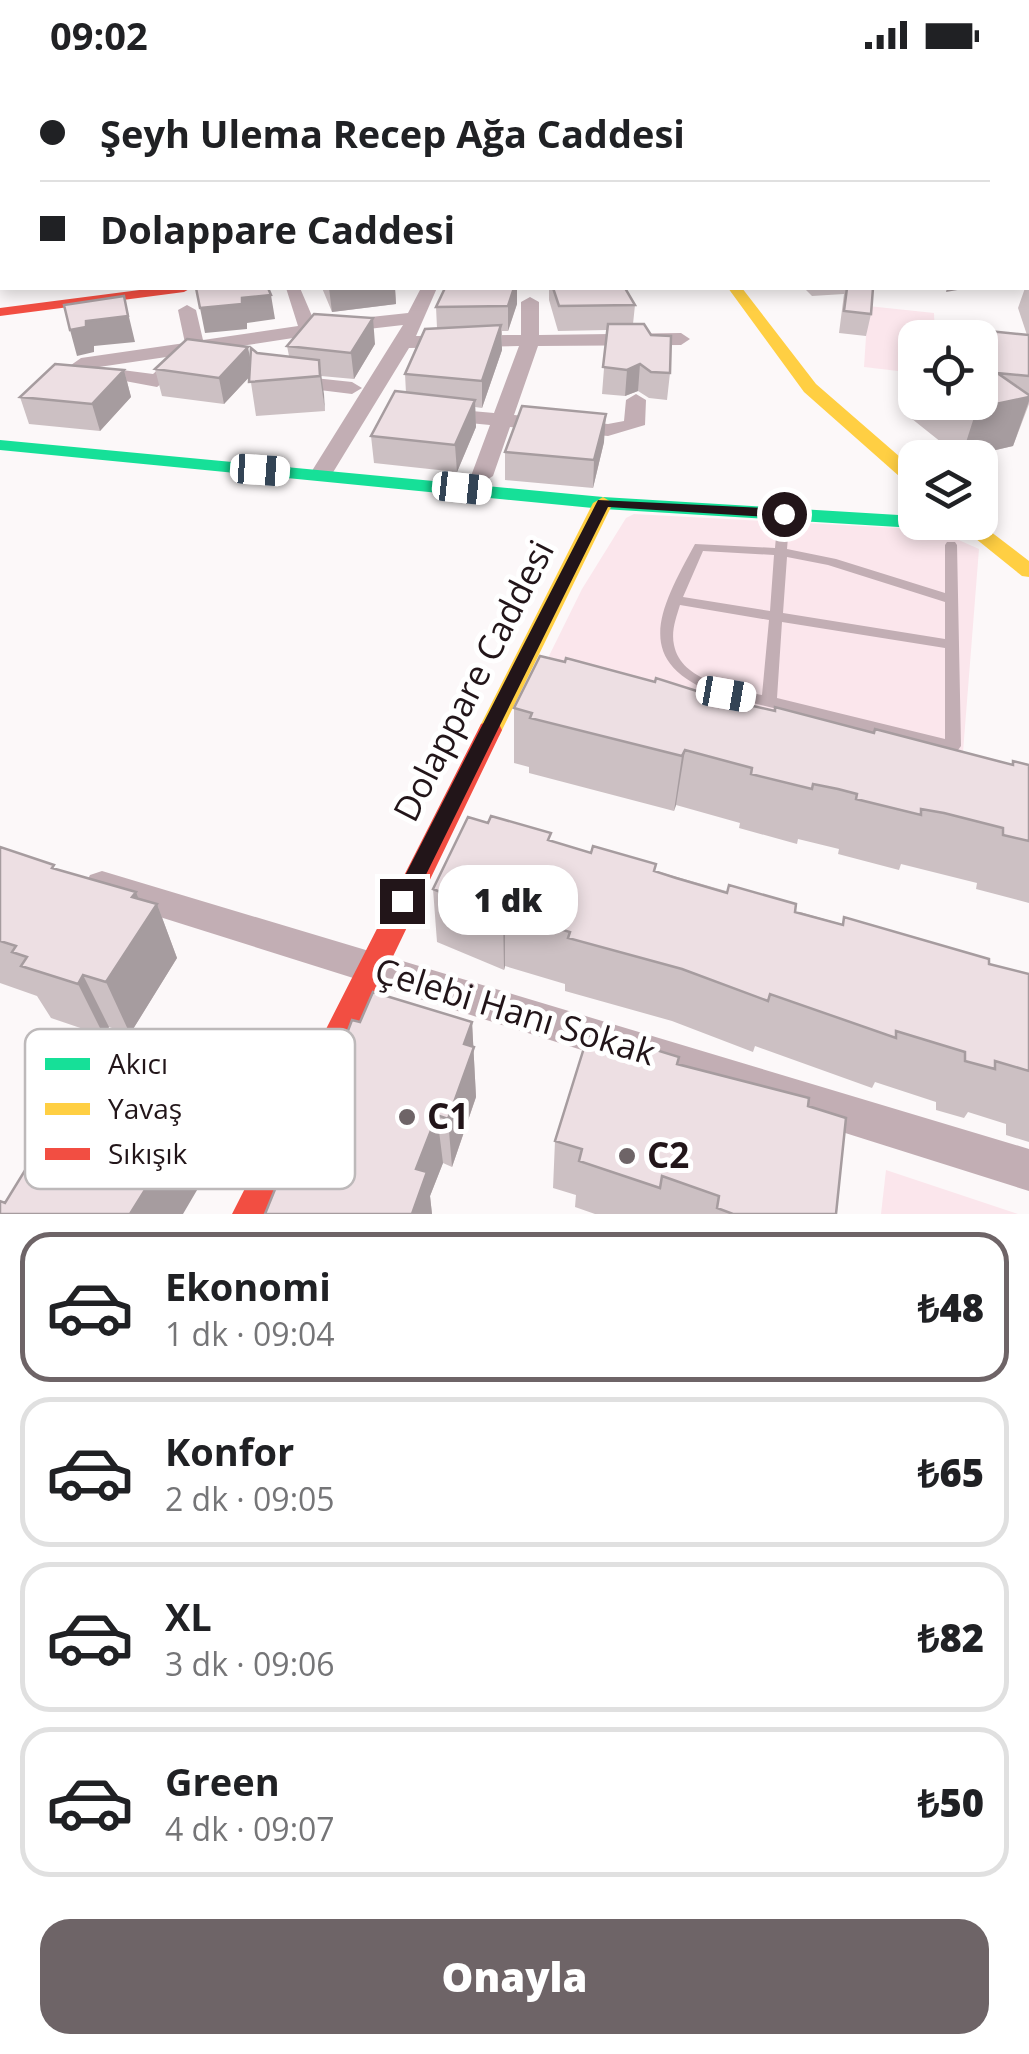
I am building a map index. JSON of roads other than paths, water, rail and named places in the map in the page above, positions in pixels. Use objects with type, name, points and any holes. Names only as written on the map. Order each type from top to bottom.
[{"type":"street","points":[[293,290],[309,330]]},
{"type":"street","points":[[321,474],[408,332],[428,290]]},
{"type":"street","points":[[736,290],[810,388],[898,465]]},
{"type":"street","points":[[759,290],[826,377],[899,440]]},
{"type":"street","points":[[0,312],[185,299],[196,347]]},
{"type":"street","points":[[482,476],[530,342],[530,302]]},
{"type":"street","points":[[196,347],[157,381],[74,370],[80,364],[331,327],[530,342],[682,339]]},
{"type":"street","points":[[309,330],[270,379],[352,388]]},
{"type":"street","points":[[418,412],[608,430],[634,425],[636,400]]},
{"type":"street","points":[[0,445],[603,503],[898,521]]},
{"type":"street","name":"Dolappare Caddesi","points":[[339,1029],[603,503]]},
{"type":"street","points":[[998,528],[1029,540]]},
{"type":"street","points":[[996,540],[1029,570]]},
{"type":"street","name":"Çelebi Hanı Sokak","points":[[74,876],[1029,1170]]},
{"type":"street","name":"Dolappare Caddesi","points":[[250,1214],[262,1189]]},
{"type":"lane","points":[[769,702],[784,514]]},
{"type":"lane","points":[[951,545],[952,599],[953,746],[726,694],[678,669],[666,650],[665,624],[699,547],[831,561],[872,578],[952,599]]},
{"type":"lane","points":[[676,600],[952,644]]},
{"type":"place","name":"C1","points":[[407,1117]]},
{"type":"place","name":"C2","points":[[627,1156]]}]
